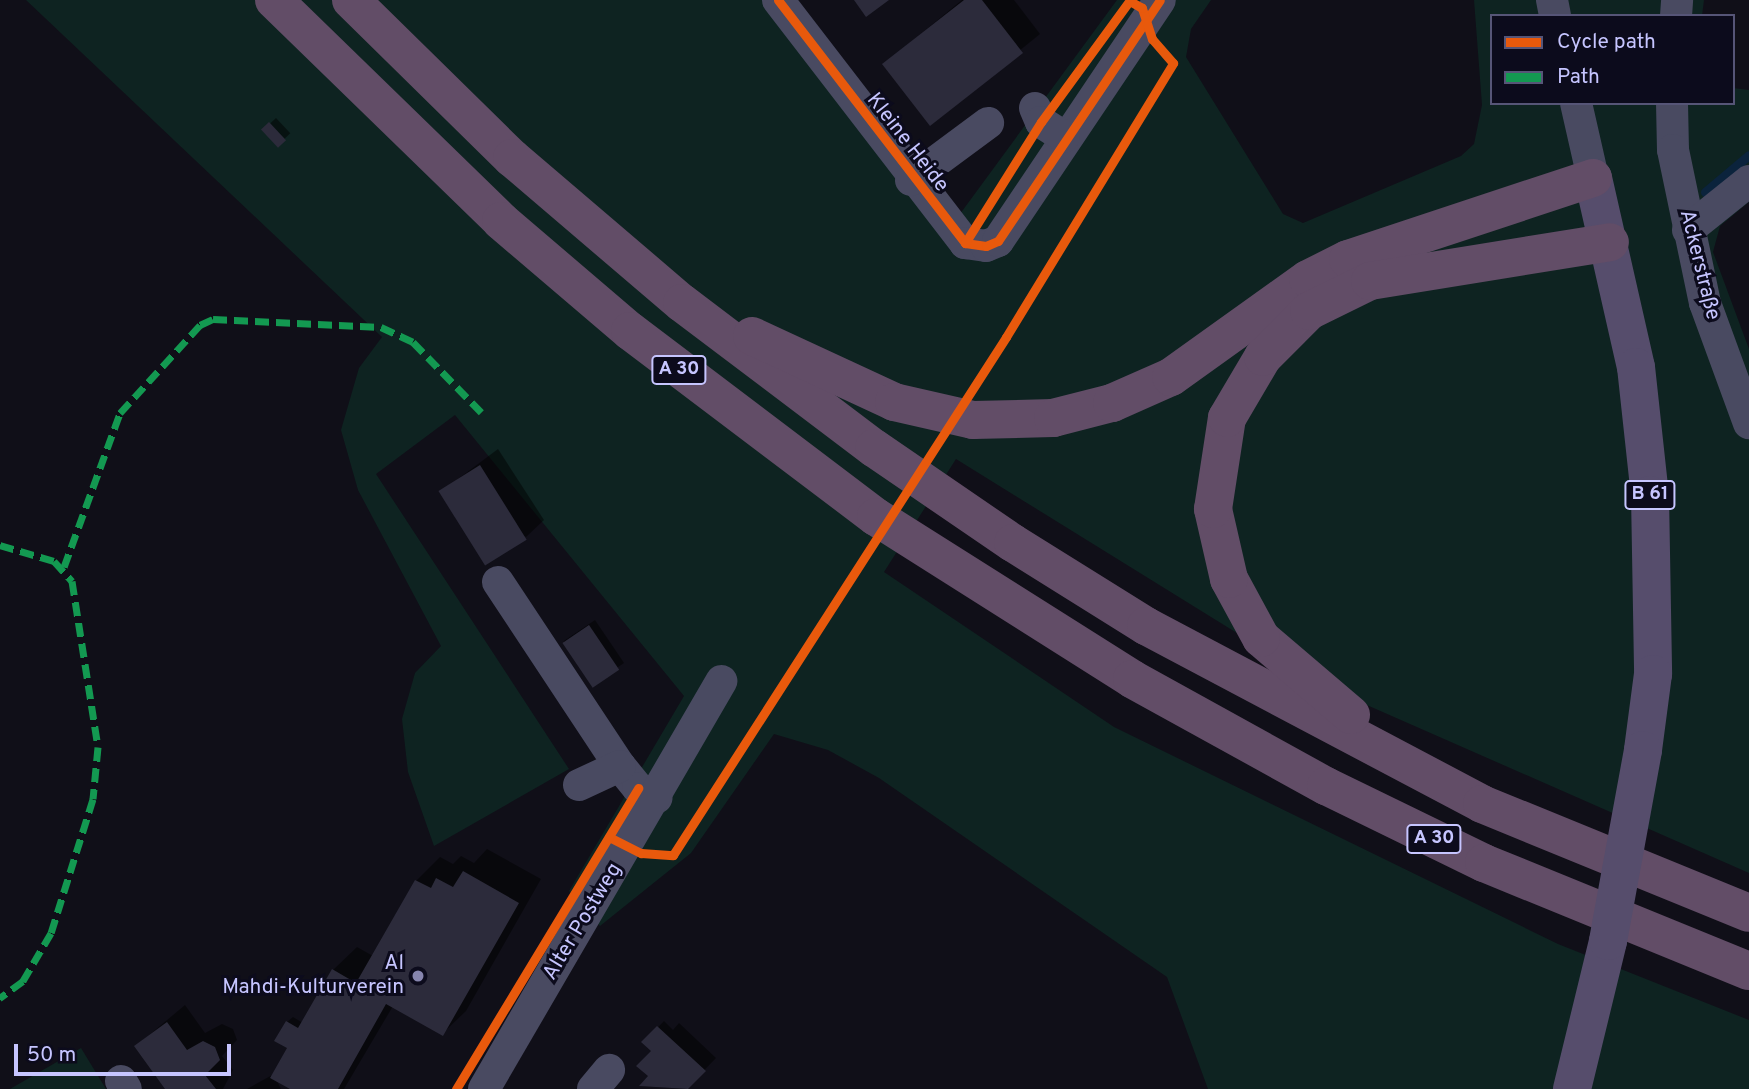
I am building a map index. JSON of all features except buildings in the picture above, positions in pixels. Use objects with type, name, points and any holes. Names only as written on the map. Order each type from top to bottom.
[{"type":"highway","name":"A 30","points":[[274,0],[502,221],[630,331],[876,517],[1132,679],[1326,786],[1484,863],[1749,971]]},
{"type":"highway","name":"A 30","points":[[351,0],[512,158],[682,303],[873,448],[1013,543],[1146,626],[1482,804],[1749,913]]},
{"type":"highway","points":[[682,303],[894,402],[973,420],[1053,418],[1112,403],[1171,377],[1308,279],[1348,259],[1593,178]]},
{"type":"highway","points":[[1437,779],[1300,677],[1261,638],[1229,579],[1213,509],[1227,418],[1263,357],[1309,311],[1370,281],[1610,242]]},
{"type":"main road","name":"B 61","points":[[1572,1089],[1583,1051],[1643,750],[1653,674],[1650,495],[1636,367],[1610,242],[1593,178]]},
{"type":"street","name":"Kleine Heide","points":[[778,0],[911,180],[965,243],[998,241],[1064,136]]},
{"type":"street","points":[[1035,108],[1041,122],[1064,136],[1160,0]]},
{"type":"street","points":[[1576,105],[1593,178]]},
{"type":"street","name":"Ackerstraße","points":[[1672,105],[1688,230],[1705,303],[1749,422]]},
{"type":"street","points":[[911,180],[988,122]]},
{"type":"street","points":[[1688,230],[1749,181]]},
{"type":"street","points":[[498,582],[620,766],[638,788],[657,798]]},
{"type":"street","name":"Alter Postweg","points":[[484,1089],[657,798],[721,681]]},
{"type":"street","points":[[579,785],[620,766]]},
{"type":"green space","points":[[26,0],[767,0],[946,233],[1117,0],[1211,0],[1191,29],[1186,57],[1283,214],[1303,223],[1461,156],[1474,144],[1482,105],[1474,0],[1704,0],[1702,14],[1490,14],[1490,105],[1735,105],[1735,88],[1749,90],[1749,202],[1720,226],[1713,252],[1749,349],[1749,873],[1319,684],[956,459],[884,572],[1114,727],[1558,944],[1749,1020],[1749,1089],[1208,1089],[1167,977],[879,778],[828,750],[774,734],[691,853],[600,926],[569,891],[684,696],[455,415],[376,474],[569,769],[434,846],[408,772],[402,719],[415,673],[441,646],[358,490],[341,430],[359,368],[382,337]]},
{"type":"green space","points":[[81,1048],[106,1089],[10,1089]]},
{"type":"waterway","points":[[1705,192],[1749,155]]},
{"type":"marked path","points":[[64,567],[120,413],[200,325],[213,319],[381,327],[413,342],[481,412]]},
{"type":"marked path","points":[[0,545],[54,561],[72,581],[98,747],[93,799],[51,933],[23,981],[0,998]]},
{"type":"cycle path","points":[[778,0],[965,243],[986,246],[998,241],[1160,0]]},
{"type":"cycle path","points":[[965,243],[1041,122],[1130,0]]},
{"type":"cycle path","points":[[609,837],[641,853],[673,855],[1006,337],[1173,63],[1152,39],[1142,8],[1130,1]]},
{"type":"cycle path","points":[[456,1089],[638,788]]},
{"type":"place","name":"Al Mahdi-Kulturverein","points":[[418,976]]}]
